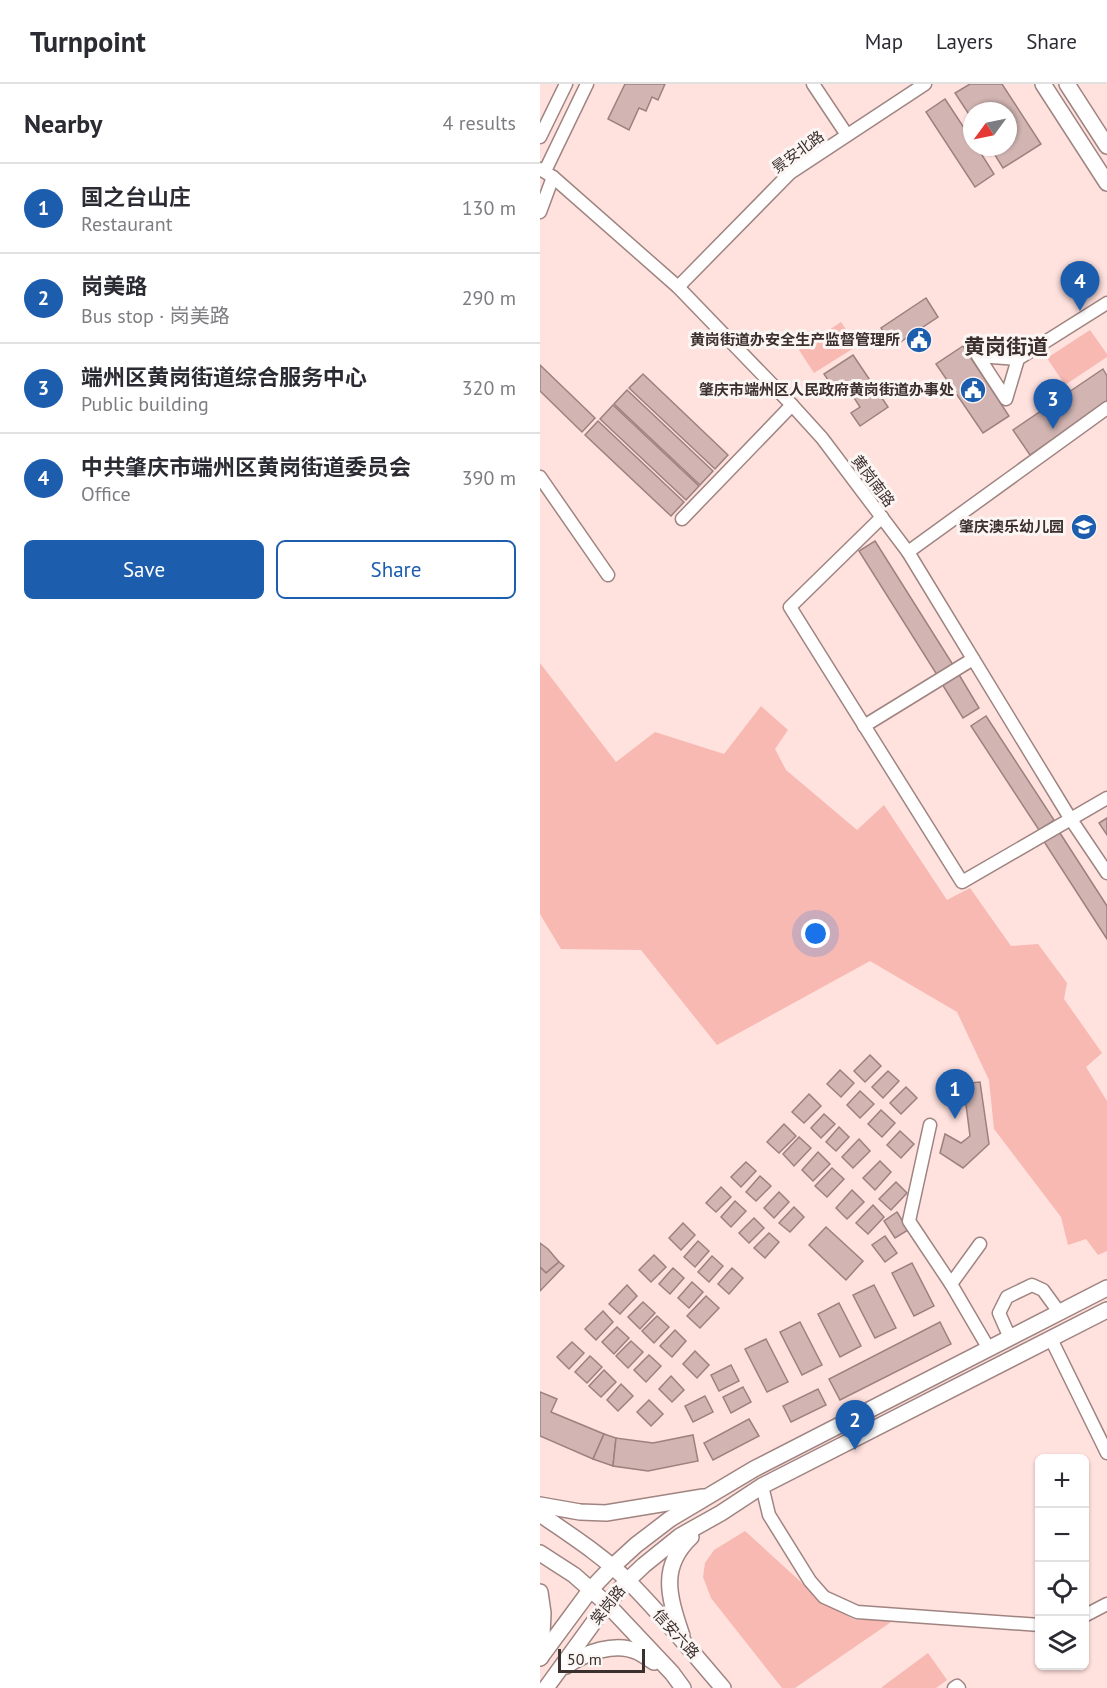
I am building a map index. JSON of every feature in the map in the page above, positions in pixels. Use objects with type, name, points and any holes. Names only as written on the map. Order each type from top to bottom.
[{"type":"main road","points":[[1044,84],[1107,183]]},
{"type":"main road","points":[[1067,84],[1107,146]]},
{"type":"main road","name":"棠岗路","points":[[540,1657],[591,1589],[636,1545],[670,1519],[754,1469],[1107,1288]]},
{"type":"main road","points":[[684,1642],[671,1602],[669,1577],[672,1562],[689,1539],[721,1513],[762,1486],[1107,1310]]},
{"type":"main road","points":[[540,1505],[580,1512],[606,1513],[712,1496]]},
{"type":"main road","name":"棠岗路","points":[[546,1688],[607,1604],[627,1581],[680,1536],[721,1513]]},
{"type":"main road","name":"信安六路","points":[[540,1514],[591,1550],[627,1581],[723,1688]]},
{"type":"main road","points":[[670,1519],[680,1536]]},
{"type":"main road","name":"信安六路","points":[[540,1553],[574,1575],[607,1604],[672,1673],[683,1688]]},
{"type":"main road","points":[[540,1592],[543,1613],[540,1657]]},
{"type":"main road","points":[[558,1672],[585,1654],[624,1648],[636,1651],[672,1673]]},
{"type":"street","points":[[540,137],[566,84]]},
{"type":"street","points":[[540,212],[546,172],[587,84]]},
{"type":"street","points":[[813,84],[847,135]]},
{"type":"street","name":"景安北路","points":[[678,287],[790,173],[925,84]]},
{"type":"street","name":"黄岗南路","points":[[546,172],[678,287],[822,438],[908,552],[1070,818],[1107,873]]},
{"type":"street","points":[[1018,359],[1107,303]]},
{"type":"street","points":[[682,519],[792,405]]},
{"type":"street","points":[[908,552],[1107,408]]},
{"type":"street","points":[[540,477],[608,575]]},
{"type":"street","points":[[882,517],[789,607],[962,882],[1107,798]]},
{"type":"street","points":[[864,726],[973,659]]},
{"type":"street","points":[[930,1125],[909,1221],[951,1284],[989,1349]]},
{"type":"street","points":[[951,1284],[980,1244]]},
{"type":"street","points":[[1010,1338],[999,1313],[1007,1297],[1032,1285],[1043,1290],[1059,1312]]},
{"type":"street","points":[[1051,1339],[1107,1453]]},
{"type":"street","points":[[762,1486],[769,1515],[810,1581],[824,1597],[857,1612],[1035,1625]]},
{"type":"street","points":[[1089,1613],[1107,1604]]},
{"type":"shaded area","points":[[841,322],[857,346],[814,373],[799,350]]},
{"type":"shaded area","points":[[1090,330],[1107,357],[1065,385],[1047,358]]},
{"type":"shaded area","points":[[540,663],[616,762],[655,732],[724,754],[761,706],[788,730],[775,749],[786,770],[857,830],[884,805],[947,900],[970,888],[1011,946],[1038,944],[1067,983],[1064,999],[1102,1053],[1086,1067],[1107,1101],[1107,1251],[1098,1255],[1086,1239],[1068,1245],[1061,1217],[994,1129],[989,1080],[957,1012],[870,961],[717,1045],[641,950],[561,949],[540,914]]},
{"type":"shaded area","points":[[745,1531],[824,1603],[855,1620],[894,1620],[795,1688],[782,1688],[711,1598],[703,1577],[705,1563],[714,1550]]},
{"type":"shaded area","points":[[928,1653],[947,1680],[936,1688],[882,1688],[882,1687]]},
{"type":"building","points":[[625,84],[665,84],[658,100],[652,97],[646,111],[639,108],[629,130],[608,119]]},
{"type":"building","points":[[970,84],[1002,84],[1014,102],[963,102],[963,105],[955,93]]},
{"type":"building","points":[[945,99],[963,126],[963,156],[983,156],[994,174],[975,187],[926,112]]},
{"type":"building","points":[[1017,107],[1041,144],[1003,168],[996,156],[1017,156]]},
{"type":"building","points":[[926,298],[938,317],[893,347],[881,328]]},
{"type":"building","name":"肇庆市端州区人民政府黄岗街道办事处","points":[[963,346],[1009,416],[983,433],[936,364]]},
{"type":"building","points":[[853,355],[888,407],[860,426],[851,413],[860,407],[844,382],[834,389],[824,374]]},
{"type":"building","points":[[540,365],[595,418],[582,432],[540,391]]},
{"type":"building","points":[[1103,369],[1107,376],[1107,402],[1030,455],[1013,430]]},
{"type":"building","points":[[643,374],[728,455],[715,469],[629,388]]},
{"type":"building","points":[[627,390],[713,471],[700,485],[614,404]]},
{"type":"building","points":[[613,405],[699,486],[686,500],[600,419]]},
{"type":"building","points":[[598,421],[684,502],[671,516],[585,435]]},
{"type":"building","points":[[875,541],[955,668],[939,678],[859,551]]},
{"type":"building","points":[[958,673],[979,708],[963,718],[942,684]]},
{"type":"building","points":[[986,716],[1054,820],[1039,830],[971,726]]},
{"type":"building","points":[[1107,818],[1107,835],[1099,823]]},
{"type":"building","points":[[1058,830],[1107,906],[1107,939],[1043,840]]},
{"type":"building","points":[[870,1055],[881,1066],[865,1082],[854,1071]]},
{"type":"building","points":[[840,1070],[854,1083],[841,1097],[827,1084]]},
{"type":"building","points":[[888,1071],[899,1081],[883,1098],[872,1087]]},
{"type":"building","points":[[980,1082],[989,1144],[963,1168],[940,1153],[945,1134],[961,1143],[970,1136],[965,1097],[953,1097],[950,1085]]},
{"type":"building","points":[[906,1087],[917,1098],[901,1114],[890,1103]]},
{"type":"building","points":[[860,1091],[874,1104],[860,1118],[847,1105]]},
{"type":"building","points":[[809,1094],[821,1106],[804,1123],[792,1112]]},
{"type":"building","points":[[881,1110],[895,1123],[882,1137],[868,1124]]},
{"type":"building","points":[[824,1114],[835,1124],[821,1138],[811,1128]]},
{"type":"building","points":[[784,1124],[796,1136],[779,1153],[767,1142]]},
{"type":"building","points":[[839,1127],[849,1137],[836,1151],[826,1142]]},
{"type":"building","points":[[900,1131],[914,1144],[901,1158],[887,1145]]},
{"type":"building","points":[[799,1137],[811,1148],[794,1166],[783,1154]]},
{"type":"building","points":[[859,1139],[870,1151],[853,1168],[842,1157]]},
{"type":"building","points":[[818,1152],[830,1164],[813,1181],[802,1170]]},
{"type":"building","points":[[880,1161],[891,1172],[875,1190],[863,1178]]},
{"type":"building","points":[[746,1162],[756,1171],[741,1187],[731,1177]]},
{"type":"building","points":[[832,1168],[844,1179],[827,1197],[815,1186]]},
{"type":"building","points":[[760,1176],[771,1186],[756,1201],[746,1192]]},
{"type":"building","points":[[896,1182],[907,1193],[891,1210],[879,1199]]},
{"type":"building","points":[[721,1187],[731,1197],[716,1212],[706,1203]]},
{"type":"building","points":[[852,1190],[864,1202],[847,1219],[836,1208]]},
{"type":"building","points":[[779,1192],[789,1202],[774,1218],[764,1208]]},
{"type":"building","points":[[735,1201],[746,1211],[731,1227],[721,1217]]},
{"type":"building","points":[[873,1205],[884,1217],[868,1234],[856,1223]]},
{"type":"building","points":[[794,1207],[804,1217],[790,1232],[779,1223]]},
{"type":"building","points":[[897,1212],[908,1230],[895,1238],[884,1221]]},
{"type":"building","points":[[754,1218],[764,1228],[749,1243],[739,1233]]},
{"type":"building","points":[[683,1223],[695,1235],[681,1250],[669,1238]]},
{"type":"building","points":[[826,1227],[863,1261],[846,1280],[809,1245]]},
{"type":"building","points":[[769,1233],[779,1242],[765,1258],[754,1248]]},
{"type":"building","points":[[885,1236],[897,1253],[885,1262],[872,1245]]},
{"type":"building","points":[[698,1241],[709,1251],[695,1267],[684,1257]]},
{"type":"building","points":[[540,1243],[559,1262],[546,1273],[540,1267]]},
{"type":"building","points":[[654,1255],[666,1267],[651,1282],[639,1270]]},
{"type":"building","points":[[712,1256],[723,1266],[709,1282],[698,1272]]},
{"type":"building","points":[[559,1262],[564,1266],[540,1291],[540,1267],[546,1273]]},
{"type":"building","points":[[912,1263],[934,1306],[914,1316],[892,1273]]},
{"type":"building","points":[[673,1268],[684,1278],[670,1294],[659,1284]]},
{"type":"building","points":[[732,1268],[743,1278],[729,1294],[718,1284]]},
{"type":"building","points":[[692,1282],[703,1292],[689,1308],[678,1298]]},
{"type":"building","points":[[627,1285],[637,1296],[620,1314],[609,1304]]},
{"type":"building","points":[[874,1285],[896,1328],[875,1338],[853,1295]]},
{"type":"building","points":[[706,1296],[719,1308],[700,1328],[687,1316]]},
{"type":"building","points":[[643,1302],[655,1313],[640,1329],[628,1317]]},
{"type":"building","points":[[839,1303],[861,1346],[840,1357],[818,1314]]},
{"type":"building","points":[[603,1311],[613,1322],[596,1340],[585,1329]]},
{"type":"building","points":[[657,1316],[669,1327],[654,1343],[642,1331]]},
{"type":"building","points":[[800,1322],[822,1365],[802,1375],[780,1332]]},
{"type":"building","points":[[940,1322],[951,1344],[840,1400],[829,1379]]},
{"type":"building","points":[[617,1327],[629,1338],[614,1354],[602,1342]]},
{"type":"building","points":[[675,1330],[686,1341],[672,1357],[660,1346]]},
{"type":"building","points":[[766,1339],[788,1382],[767,1392],[745,1349]]},
{"type":"building","points":[[631,1341],[643,1352],[628,1368],[616,1356]]},
{"type":"building","points":[[572,1342],[584,1353],[569,1369],[557,1357]]},
{"type":"building","points":[[695,1351],[709,1365],[697,1378],[683,1364]]},
{"type":"building","points":[[649,1355],[661,1366],[646,1382],[634,1370]]},
{"type":"building","points":[[590,1356],[602,1367],[587,1383],[575,1372]]},
{"type":"building","points":[[731,1365],[739,1381],[719,1391],[711,1375]]},
{"type":"building","points":[[604,1370],[616,1382],[601,1397],[589,1386]]},
{"type":"building","points":[[671,1376],[684,1390],[672,1402],[659,1389]]},
{"type":"building","points":[[621,1384],[633,1396],[618,1411],[607,1400]]},
{"type":"building","points":[[743,1387],[751,1402],[731,1413],[723,1397]]},
{"type":"building","points":[[818,1389],[826,1405],[791,1422],[783,1406]]},
{"type":"building","points":[[540,1392],[557,1399],[551,1412],[604,1434],[593,1459],[540,1436]]},
{"type":"building","points":[[705,1396],[713,1412],[693,1422],[685,1406]]},
{"type":"building","points":[[649,1400],[663,1414],[651,1426],[637,1412]]},
{"type":"building","points":[[749,1419],[759,1436],[713,1460],[704,1443]]},
{"type":"building","points":[[604,1434],[616,1438],[613,1466],[593,1459]]},
{"type":"building","points":[[693,1435],[698,1461],[648,1471],[613,1466],[616,1438],[653,1443]]},
{"type":"place","name":"中共肇庆市端州区黄岗街道委员会","points":[[1080,311]]},
{"type":"place","name":"黄岗街道办安全生产监督管理所","points":[[919,340]]},
{"type":"place","name":"肇庆市端州区人民政府黄岗街道办事处","points":[[973,390]]},
{"type":"place","name":"端州区黄岗街道综合服务中心","points":[[1053,429]]},
{"type":"place","name":"肇庆澳乐幼儿园","points":[[1084,527]]},
{"type":"place","name":"国之台山庄","points":[[955,1119]]},
{"type":"place","name":"岗美路","points":[[855,1450]]},
{"type":"district","name":"黄岗街道","points":[[1006,347]]}]
